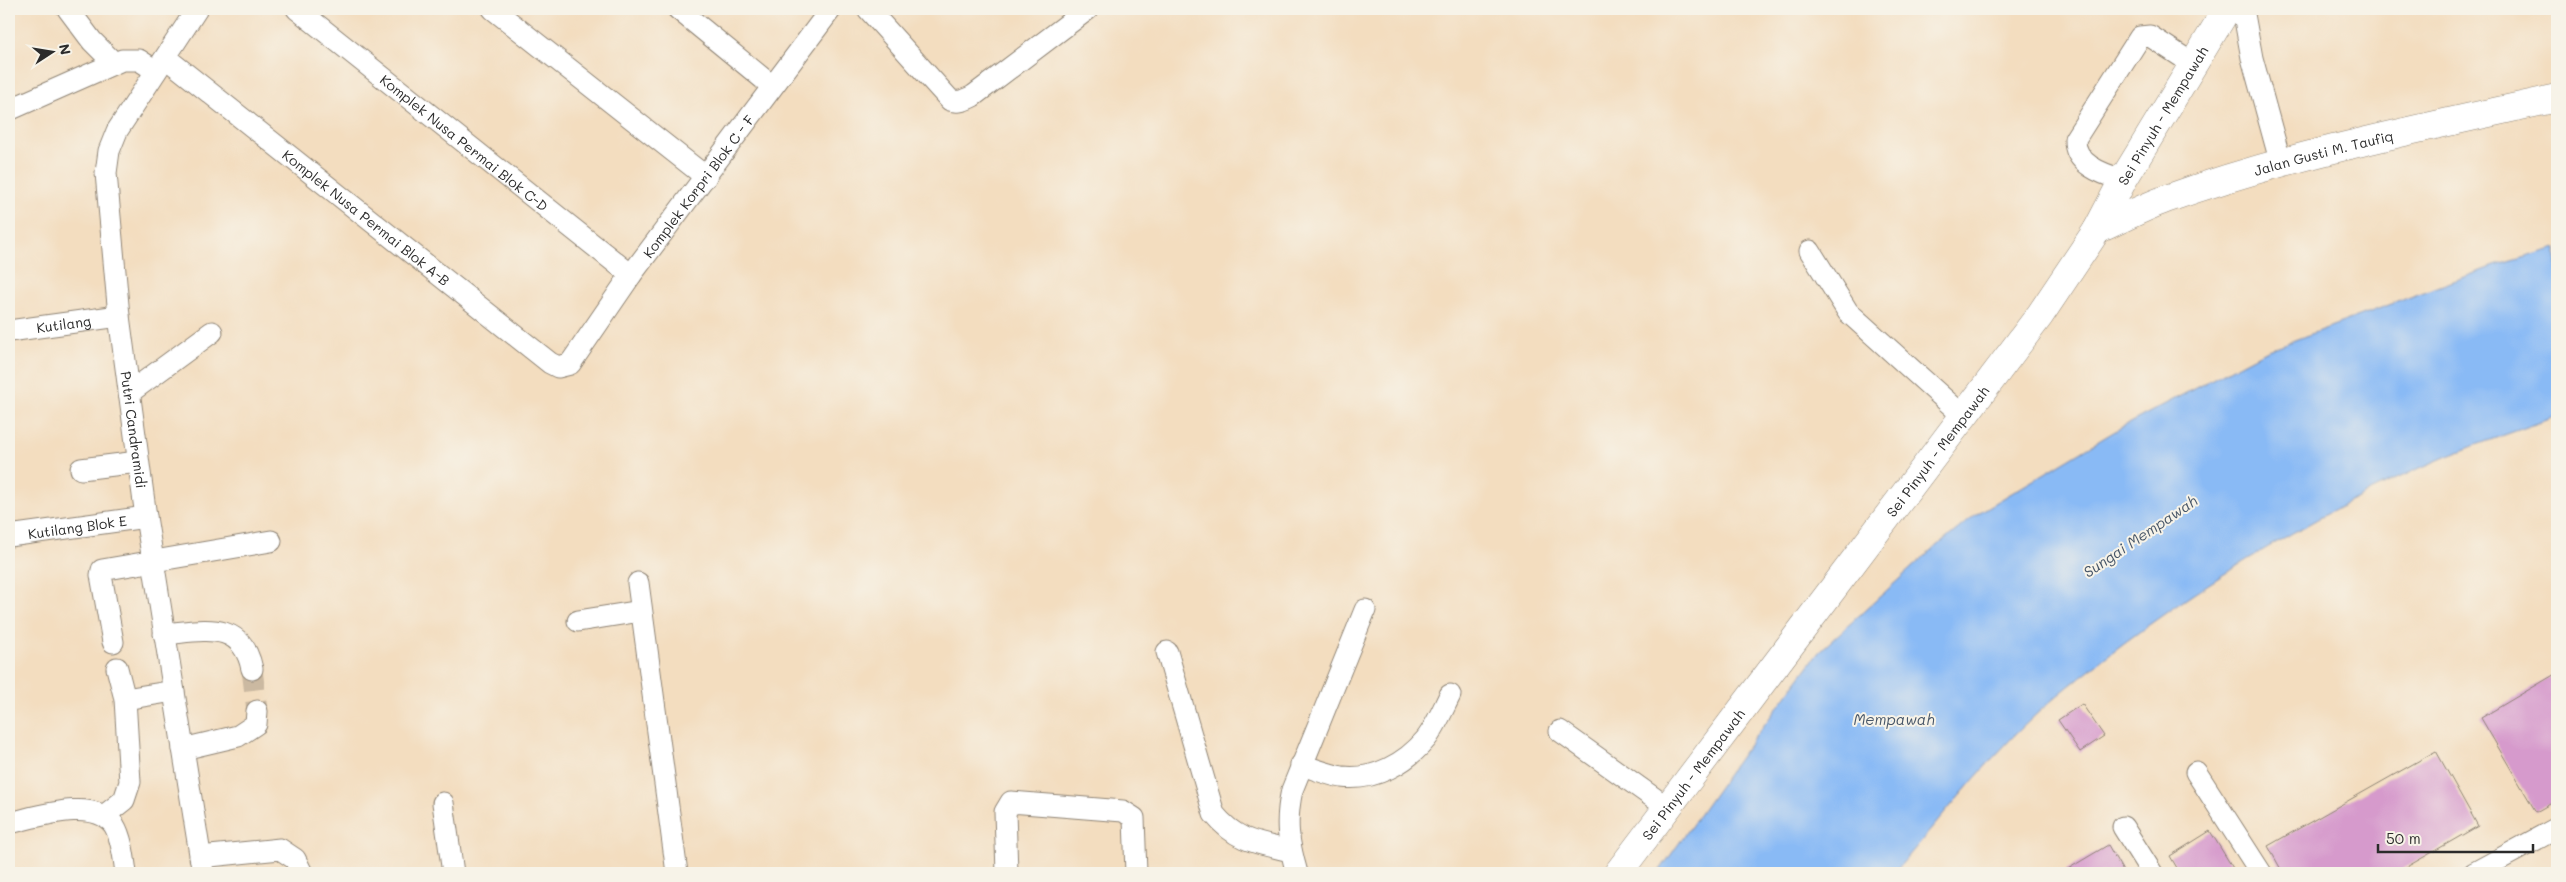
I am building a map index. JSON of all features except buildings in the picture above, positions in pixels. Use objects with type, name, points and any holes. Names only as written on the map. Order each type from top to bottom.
[{"type":"main road","name":"Sei Pinyuh - Mempawah","points":[[1618,873],[1962,415],[2040,315],[2096,230],[2108,174],[2186,59],[2227,9]]},
{"type":"main road","name":"Jalan Gusti M. Taufiq","points":[[2096,230],[2163,200],[2281,164],[2431,126],[2557,98]]},
{"type":"street","points":[[68,9],[92,41],[113,62]]},
{"type":"street","name":"Putri Candramidi","points":[[197,9],[117,131],[107,162],[118,316],[146,517],[201,865]]},
{"type":"street","name":"Komplek Nusa Permai Blok C-D","points":[[297,9],[631,275]]},
{"type":"street","points":[[493,9],[706,177]]},
{"type":"street","points":[[678,9],[772,86]]},
{"type":"street","name":"Komplek Korpri Blok C - F","points":[[570,364],[631,275],[831,9]]},
{"type":"street","points":[[876,11],[950,100],[962,102],[1006,72],[1088,9]]},
{"type":"street","points":[[2243,9],[2252,58],[2281,164]]},
{"type":"street","points":[[2108,174],[2077,154],[2075,139],[2136,40],[2146,35],[2150,36],[2186,59]]},
{"type":"street","name":"Komplek Nusa Permai Blok A-B","points":[[9,110],[113,62],[135,59],[161,64],[550,363],[558,367],[570,364]]},
{"type":"street","points":[[1810,251],[1848,312],[1962,415]]},
{"type":"street","name":"Kutilang","points":[[9,331],[118,316]]},
{"type":"street","points":[[129,393],[212,332]]},
{"type":"street","points":[[81,469],[138,462]]},
{"type":"street","name":"Kutilang Blok E","points":[[9,536],[146,517]]},
{"type":"street","points":[[113,642],[101,575],[102,570],[271,541]]},
{"type":"street","points":[[638,583],[677,873]]},
{"type":"street","points":[[1297,873],[1291,851],[1287,814],[1292,790],[1365,610]]},
{"type":"street","points":[[578,621],[641,611]]},
{"type":"street","points":[[164,634],[218,630],[232,635],[242,644],[249,655],[252,669]]},
{"type":"street","points":[[1167,652],[1214,814],[1226,829],[1243,839],[1291,851]]},
{"type":"street","points":[[105,815],[124,800],[130,782],[125,699],[117,668]]},
{"type":"street","points":[[125,699],[174,691]]},
{"type":"street","points":[[1302,765],[1341,776],[1376,774],[1409,755],[1426,738],[1450,695]]},
{"type":"street","points":[[183,749],[238,736],[256,724],[258,711]]},
{"type":"street","points":[[1560,732],[1668,808]]},
{"type":"street","points":[[2196,772],[2261,873]]},
{"type":"street","points":[[1007,873],[1005,812],[1011,802],[1123,811],[1129,814],[1134,818],[1136,873]]},
{"type":"street","points":[[444,803],[453,873]]},
{"type":"street","points":[[9,823],[80,809],[105,815],[115,826],[122,846],[126,873]]},
{"type":"street","points":[[2123,826],[2152,873]]},
{"type":"street","points":[[2474,873],[2557,828]]},
{"type":"street","points":[[201,865],[280,849],[295,858],[302,873]]},
{"type":"water","name":"Mempawah","points":[[2557,248],[2557,416],[2445,457],[2393,480],[2342,506],[2243,562],[2148,625],[2035,715],[1993,758],[1894,873],[1658,873],[1746,749],[1819,652],[1919,561],[1975,515],[2122,427],[2265,351],[2494,266]]},
{"type":"tunnel","points":[[252,669],[257,711]]},
{"type":"water label","name":"Sungai Mempawah","points":[[2140,536]]}]
